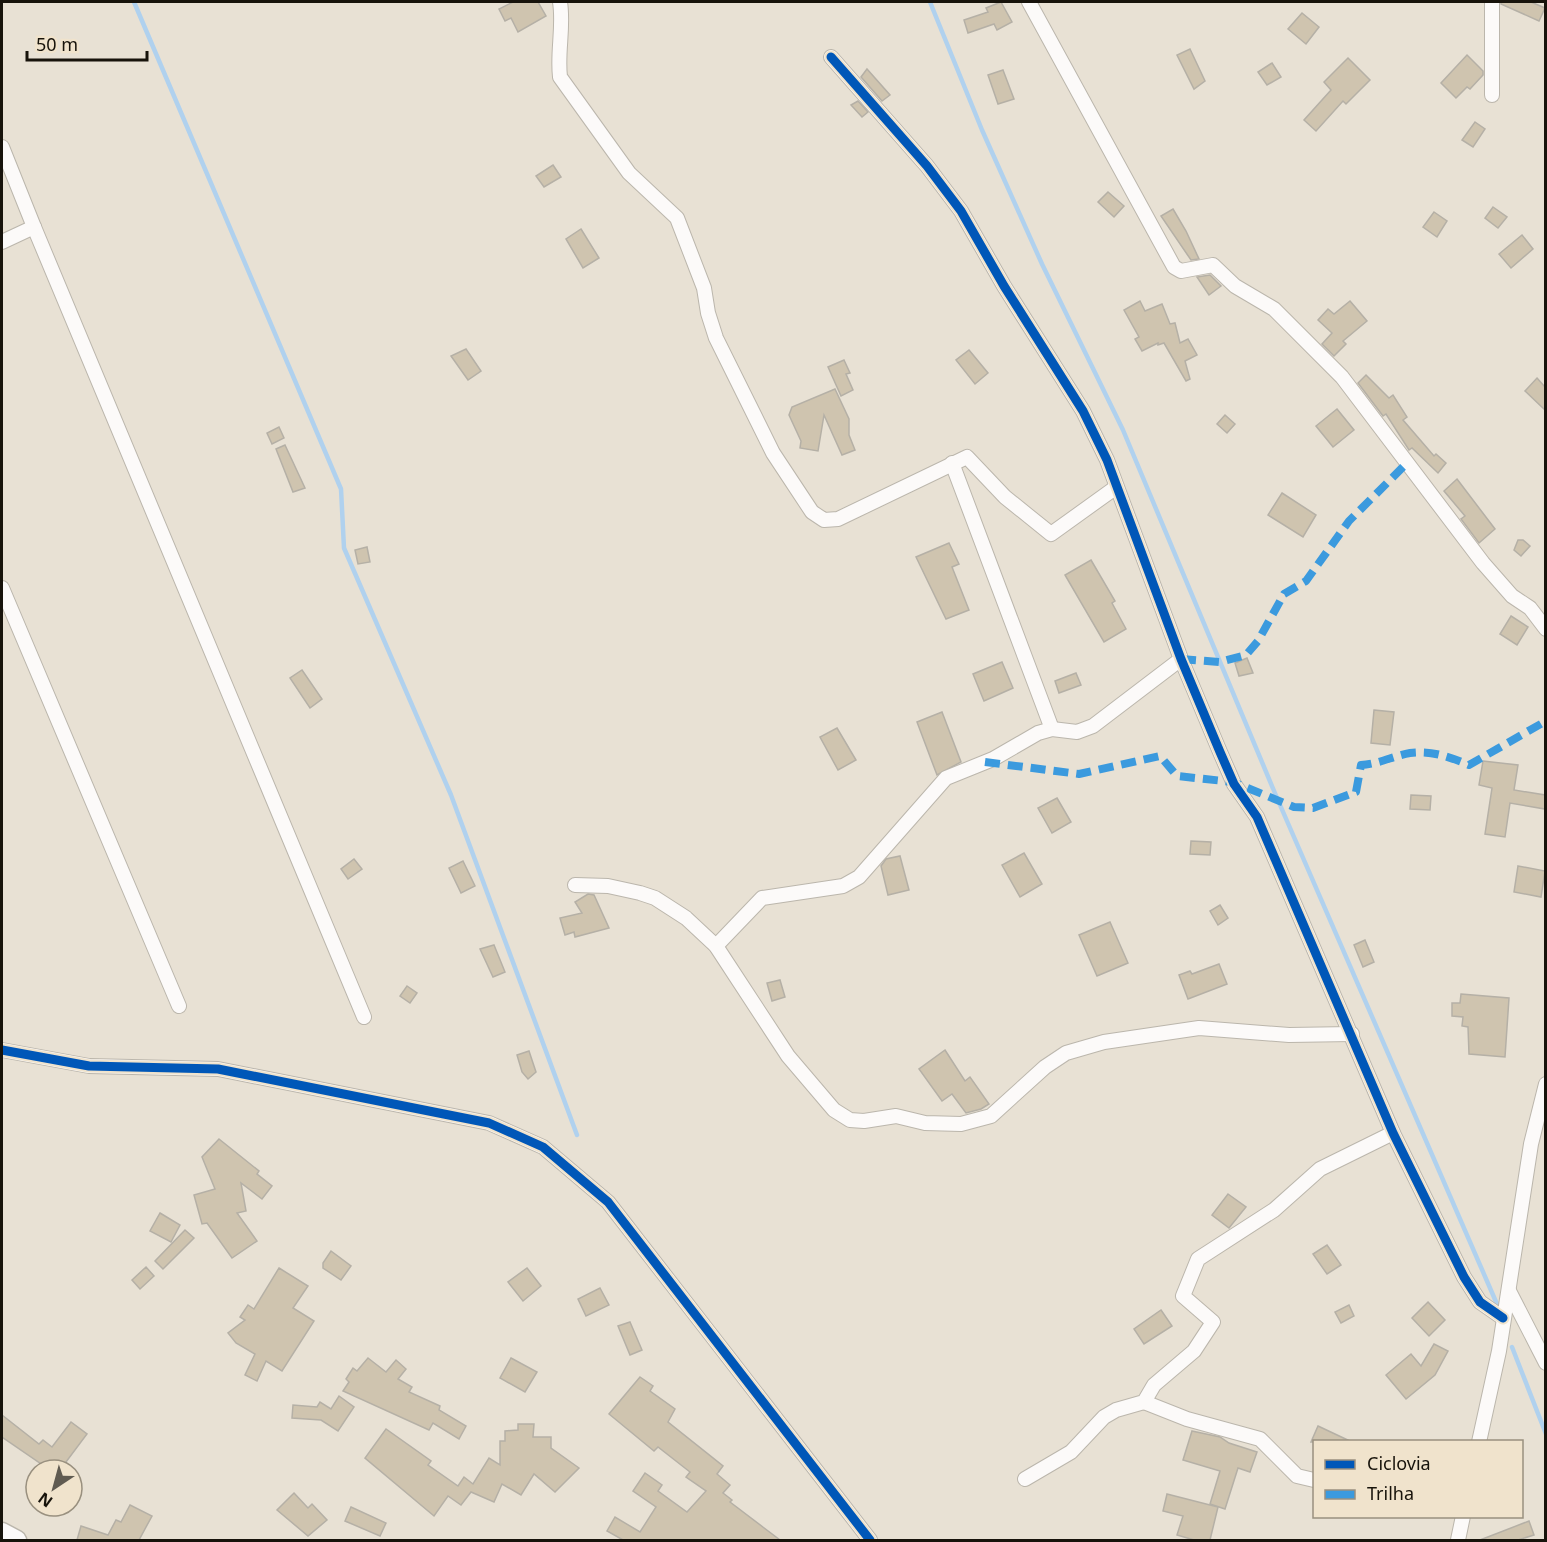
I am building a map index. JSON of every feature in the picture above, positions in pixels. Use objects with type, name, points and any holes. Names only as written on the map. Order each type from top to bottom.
[{"type":"main road","points":[[2,1532],[16,1540]]},
{"type":"street","points":[[560,2],[562,37],[560,76],[629,173],[677,218],[704,288],[708,313],[716,338],[773,453],[812,512],[824,520],[838,519],[967,457],[1005,497],[1050,534],[1115,488]]},
{"type":"street","points":[[1029,2],[1174,267],[1181,271],[1213,265],[1235,286],[1274,309],[1342,377],[1483,563],[1512,596],[1530,608],[1545,629]]},
{"type":"street","points":[[1492,2],[1492,95]]},
{"type":"street","points":[[831,57],[927,166],[961,211],[1004,286],[1083,411],[1102,450],[1181,659],[1233,782],[1257,817],[1394,1133],[1464,1277],[1480,1302],[1503,1318]]},
{"type":"street","points":[[2,147],[364,1017]]},
{"type":"street","points":[[2,242],[34,227]]},
{"type":"street","points":[[952,463],[1052,729]]},
{"type":"street","points":[[2,588],[179,1006]]},
{"type":"street","points":[[716,946],[762,898],[843,886],[859,877],[946,778],[993,759],[1038,733],[1052,729],[1077,732],[1093,726],[1181,659]]},
{"type":"street","points":[[575,885],[608,886],[655,898],[686,918],[716,946],[788,1056],[834,1110],[850,1120],[864,1121],[896,1116],[925,1123],[961,1124],[991,1116],[1044,1067],[1066,1053],[1104,1042],[1199,1028],[1289,1035],[1352,1034]]},
{"type":"street","points":[[2,1050],[89,1066],[218,1069],[489,1123],[543,1147],[608,1202],[870,1540]]},
{"type":"street","points":[[1479,1440],[1509,1291],[1531,1144],[1545,1084]]},
{"type":"street","points":[[1144,1402],[1154,1385],[1194,1351],[1213,1322],[1183,1296],[1198,1259],[1274,1210],[1320,1169],[1394,1133]]},
{"type":"street","points":[[1531,1144],[1545,1141]]},
{"type":"street","points":[[1509,1291],[1545,1363]]},
{"type":"street","points":[[1026,1479],[1071,1452],[1104,1417],[1116,1410],[1144,1402],[1187,1419],[1260,1438],[1297,1476],[1313,1480]]},
{"type":"street","points":[[1458,1540],[1461,1518]]},
{"type":"building","points":[[513,2],[538,2],[546,16],[518,32],[511,18],[505,21],[499,9]]},
{"type":"building","points":[[1001,2],[1012,22],[997,30],[994,24],[968,33],[964,20],[988,12],[986,8]]},
{"type":"building","points":[[1501,2],[1531,2],[1545,8],[1539,21]]},
{"type":"building","points":[[1302,13],[1319,27],[1306,44],[1288,29]]},
{"type":"building","points":[[1190,49],[1205,81],[1194,89],[1177,55]]},
{"type":"building","points":[[1467,55],[1483,71],[1483,75],[1470,89],[1467,87],[1456,98],[1441,83]]},
{"type":"building","points":[[1348,58],[1370,80],[1346,104],[1343,101],[1316,131],[1304,120],[1331,90],[1324,82]]},
{"type":"building","points":[[1272,63],[1281,77],[1267,85],[1258,72]]},
{"type":"building","points":[[867,69],[890,95],[882,101],[861,77]]},
{"type":"building","points":[[1003,70],[1014,99],[998,104],[988,75]]},
{"type":"building","points":[[858,101],[868,112],[862,117],[851,105]]},
{"type":"building","points":[[1475,122],[1485,129],[1473,147],[1462,140]]},
{"type":"building","points":[[553,165],[561,177],[544,187],[536,176]]},
{"type":"building","points":[[1108,192],[1124,206],[1114,217],[1098,202]]},
{"type":"building","points":[[1493,207],[1507,217],[1498,228],[1485,218]]},
{"type":"building","points":[[1173,209],[1199,259],[1191,260],[1161,216]]},
{"type":"building","points":[[1434,212],[1447,221],[1437,237],[1423,227]]},
{"type":"building","points":[[581,229],[599,258],[583,268],[566,239]]},
{"type":"building","points":[[1522,235],[1533,249],[1511,268],[1499,254]]},
{"type":"building","points":[[1210,275],[1221,286],[1209,295],[1197,277]]},
{"type":"building","points":[[1140,301],[1145,311],[1162,304],[1170,324],[1175,323],[1180,343],[1188,339],[1197,355],[1185,361],[1190,379],[1186,381],[1164,343],[1158,345],[1158,343],[1142,351],[1135,339],[1139,337],[1124,310]]},
{"type":"building","points":[[1350,301],[1367,321],[1343,341],[1346,344],[1334,356],[1322,344],[1332,333],[1318,320],[1328,309],[1334,314]]},
{"type":"building","points":[[466,349],[481,371],[468,380],[451,356]]},
{"type":"building","points":[[969,350],[988,373],[975,384],[956,360]]},
{"type":"building","points":[[844,360],[850,373],[846,374],[853,390],[841,396],[828,367]]},
{"type":"building","points":[[1366,375],[1389,398],[1393,395],[1407,417],[1403,420],[1434,456],[1436,454],[1446,463],[1438,473],[1412,448],[1409,450],[1386,414],[1383,416],[1358,383]]},
{"type":"building","points":[[1537,378],[1545,387],[1545,410],[1525,391]]},
{"type":"building","points":[[835,389],[849,419],[849,435],[855,450],[842,455],[824,415],[818,451],[800,448],[801,441],[789,415],[792,407]]},
{"type":"building","points":[[1337,409],[1354,430],[1333,447],[1316,426]]},
{"type":"building","points":[[1225,415],[1235,424],[1227,433],[1217,424]]},
{"type":"building","points":[[279,427],[284,438],[272,444],[267,433]]},
{"type":"building","points":[[285,445],[305,488],[293,492],[276,449]]},
{"type":"building","points":[[1457,479],[1495,529],[1479,543],[1461,519],[1465,516],[1444,491]]},
{"type":"building","points":[[1282,493],[1316,515],[1303,537],[1268,515]]},
{"type":"building","points":[[1518,540],[1523,540],[1530,546],[1521,556],[1514,550]]},
{"type":"building","points":[[949,543],[959,564],[952,567],[969,610],[946,619],[916,557]]},
{"type":"building","points":[[367,547],[370,562],[358,564],[355,550]]},
{"type":"building","points":[[1091,560],[1115,601],[1112,603],[1126,629],[1104,642],[1065,575]]},
{"type":"building","points":[[1511,616],[1528,627],[1517,645],[1500,634]]},
{"type":"building","points":[[1247,658],[1253,673],[1239,676],[1235,663]]},
{"type":"building","points":[[1002,662],[1013,688],[984,701],[973,674]]},
{"type":"building","points":[[302,670],[322,699],[310,708],[290,678]]},
{"type":"building","points":[[1076,673],[1081,685],[1059,693],[1055,681]]},
{"type":"building","points":[[1374,710],[1394,712],[1390,745],[1371,743]]},
{"type":"building","points":[[942,712],[961,762],[937,775],[917,722]]},
{"type":"building","points":[[837,728],[856,760],[838,770],[820,737]]},
{"type":"building","points":[[1483,761],[1518,765],[1514,790],[1545,795],[1545,809],[1510,803],[1505,837],[1485,834],[1492,788],[1479,785]]},
{"type":"building","points":[[1411,795],[1431,796],[1430,810],[1410,809]]},
{"type":"building","points":[[1057,798],[1071,822],[1052,833],[1038,808]]},
{"type":"building","points":[[1191,841],[1211,842],[1210,855],[1190,854]]},
{"type":"building","points":[[1024,853],[1042,884],[1020,897],[1002,865]]},
{"type":"building","points":[[900,856],[909,890],[888,895],[881,866],[886,859]]},
{"type":"building","points":[[354,859],[362,869],[348,879],[341,869]]},
{"type":"building","points":[[463,861],[475,886],[461,893],[449,868]]},
{"type":"building","points":[[1518,866],[1545,871],[1541,897],[1514,892]]},
{"type":"building","points":[[588,894],[594,895],[609,928],[575,937],[574,932],[565,935],[560,918],[582,913],[575,902]]},
{"type":"building","points":[[1220,905],[1228,918],[1218,925],[1210,911]]},
{"type":"building","points":[[1110,922],[1128,963],[1097,976],[1079,935]]},
{"type":"building","points":[[1365,940],[1374,962],[1363,967],[1354,945]]},
{"type":"building","points":[[494,945],[505,972],[493,977],[480,949]]},
{"type":"building","points":[[1219,964],[1227,984],[1188,999],[1179,975],[1190,971],[1192,974]]},
{"type":"building","points":[[780,980],[785,997],[772,1001],[767,983]]},
{"type":"building","points":[[407,986],[417,993],[410,1003],[400,996]]},
{"type":"building","points":[[1461,994],[1509,998],[1505,1057],[1469,1054],[1468,1027],[1462,1026],[1463,1017],[1452,1016],[1452,1003],[1460,1003]]},
{"type":"building","points":[[945,1050],[965,1081],[970,1077],[989,1104],[966,1113],[952,1094],[942,1101],[919,1069]]},
{"type":"building","points":[[529,1051],[536,1072],[528,1079],[522,1072],[517,1055]]},
{"type":"building","points":[[219,1139],[259,1171],[257,1174],[272,1186],[262,1199],[241,1183],[246,1211],[237,1213],[257,1241],[232,1258],[207,1223],[202,1224],[194,1195],[215,1189],[202,1157]]},
{"type":"building","points":[[1228,1194],[1246,1207],[1229,1228],[1212,1215]]},
{"type":"building","points":[[160,1213],[180,1225],[171,1242],[150,1231]]},
{"type":"building","points":[[185,1230],[194,1238],[163,1269],[155,1261]]},
{"type":"building","points":[[1327,1245],[1341,1265],[1327,1274],[1313,1254]]},
{"type":"building","points":[[331,1251],[351,1266],[341,1280],[323,1268],[323,1263]]},
{"type":"building","points":[[146,1267],[154,1276],[140,1289],[132,1280]]},
{"type":"building","points":[[279,1268],[308,1286],[293,1308],[314,1321],[282,1371],[266,1361],[257,1381],[245,1375],[255,1354],[236,1343],[228,1333],[245,1320],[240,1317],[248,1305],[254,1309]]},
{"type":"building","points":[[527,1268],[541,1286],[523,1301],[508,1282]]},
{"type":"building","points":[[600,1288],[609,1305],[586,1316],[578,1299]]},
{"type":"building","points":[[1428,1302],[1445,1320],[1429,1336],[1412,1318]]},
{"type":"building","points":[[1349,1305],[1354,1316],[1341,1323],[1335,1312]]},
{"type":"building","points":[[1161,1310],[1172,1326],[1144,1344],[1134,1329]]},
{"type":"building","points":[[630,1322],[642,1350],[630,1355],[618,1326]]},
{"type":"building","points":[[1434,1344],[1448,1351],[1435,1375],[1406,1399],[1386,1375],[1411,1354],[1421,1366]]},
{"type":"building","points":[[368,1358],[386,1372],[396,1360],[406,1369],[398,1379],[412,1387],[409,1392],[440,1406],[439,1410],[466,1426],[459,1439],[433,1423],[429,1430],[343,1391],[349,1382],[346,1379],[353,1368],[357,1371]]},
{"type":"building","points":[[511,1358],[537,1372],[525,1392],[500,1378]]},
{"type":"building","points":[[640,1377],[653,1386],[650,1391],[675,1409],[668,1422],[723,1466],[717,1474],[730,1485],[723,1493],[732,1500],[730,1502],[780,1540],[623,1540],[607,1531],[615,1517],[640,1532],[656,1507],[633,1491],[645,1473],[662,1485],[658,1491],[687,1512],[706,1491],[686,1477],[690,1472],[658,1447],[654,1451],[609,1414]]},
{"type":"building","points":[[339,1396],[354,1407],[338,1431],[321,1420],[292,1418],[293,1405],[317,1407],[320,1402],[331,1409]]},
{"type":"building","points":[[2,1415],[39,1444],[43,1440],[52,1447],[71,1422],[87,1434],[69,1458],[33,1458],[2,1437]]},
{"type":"building","points":[[518,1424],[534,1424],[533,1437],[551,1437],[551,1448],[579,1468],[555,1492],[534,1474],[521,1495],[502,1484],[494,1502],[471,1492],[461,1505],[448,1496],[434,1516],[365,1458],[386,1429],[431,1461],[428,1465],[458,1486],[464,1477],[473,1484],[489,1458],[500,1465],[500,1441],[505,1441],[505,1431],[518,1430]]},
{"type":"building","points":[[1318,1426],[1348,1440],[1313,1440],[1311,1442]]},
{"type":"building","points":[[1192,1431],[1220,1437],[1229,1443],[1257,1452],[1250,1472],[1238,1468],[1225,1509],[1210,1504],[1220,1471],[1183,1460]]},
{"type":"building","points":[[294,1493],[308,1508],[312,1504],[327,1520],[308,1536],[277,1510]]},
{"type":"building","points":[[1167,1494],[1218,1507],[1210,1540],[1194,1540],[1177,1535],[1183,1516],[1163,1511]]},
{"type":"building","points":[[130,1505],[152,1516],[139,1540],[77,1540],[81,1526],[108,1535],[116,1520],[121,1522]]},
{"type":"building","points":[[351,1507],[386,1523],[380,1536],[345,1521]]},
{"type":"building","points":[[1529,1521],[1534,1535],[1518,1540],[1480,1540]]},
{"type":"waterway","points":[[134,2],[341,489],[344,548],[451,795],[577,1135]]},
{"type":"waterway","points":[[930,2],[982,130],[1042,264],[1123,430],[1277,798],[1500,1311]]},
{"type":"waterway","points":[[1512,1347],[1546,1434]]},
{"type":"marked path","points":[[1181,659],[1220,662],[1246,655],[1258,641],[1284,594],[1306,581],[1349,521],[1406,464]]},
{"type":"marked path","points":[[985,762],[1079,774],[1160,756],[1177,776],[1233,782],[1294,807],[1313,808],[1356,792],[1361,765],[1418,752],[1440,755],[1469,765],[1546,721]]},
{"type":"cycle path","points":[[831,57],[927,166],[961,211],[1004,286],[1083,411],[1107,460],[1181,659],[1220,752],[1234,784],[1257,817],[1393,1133],[1464,1277],[1480,1302],[1503,1318]]},
{"type":"cycle path","points":[[2,1050],[89,1066],[218,1069],[489,1123],[543,1147],[608,1202],[870,1540]]}]
